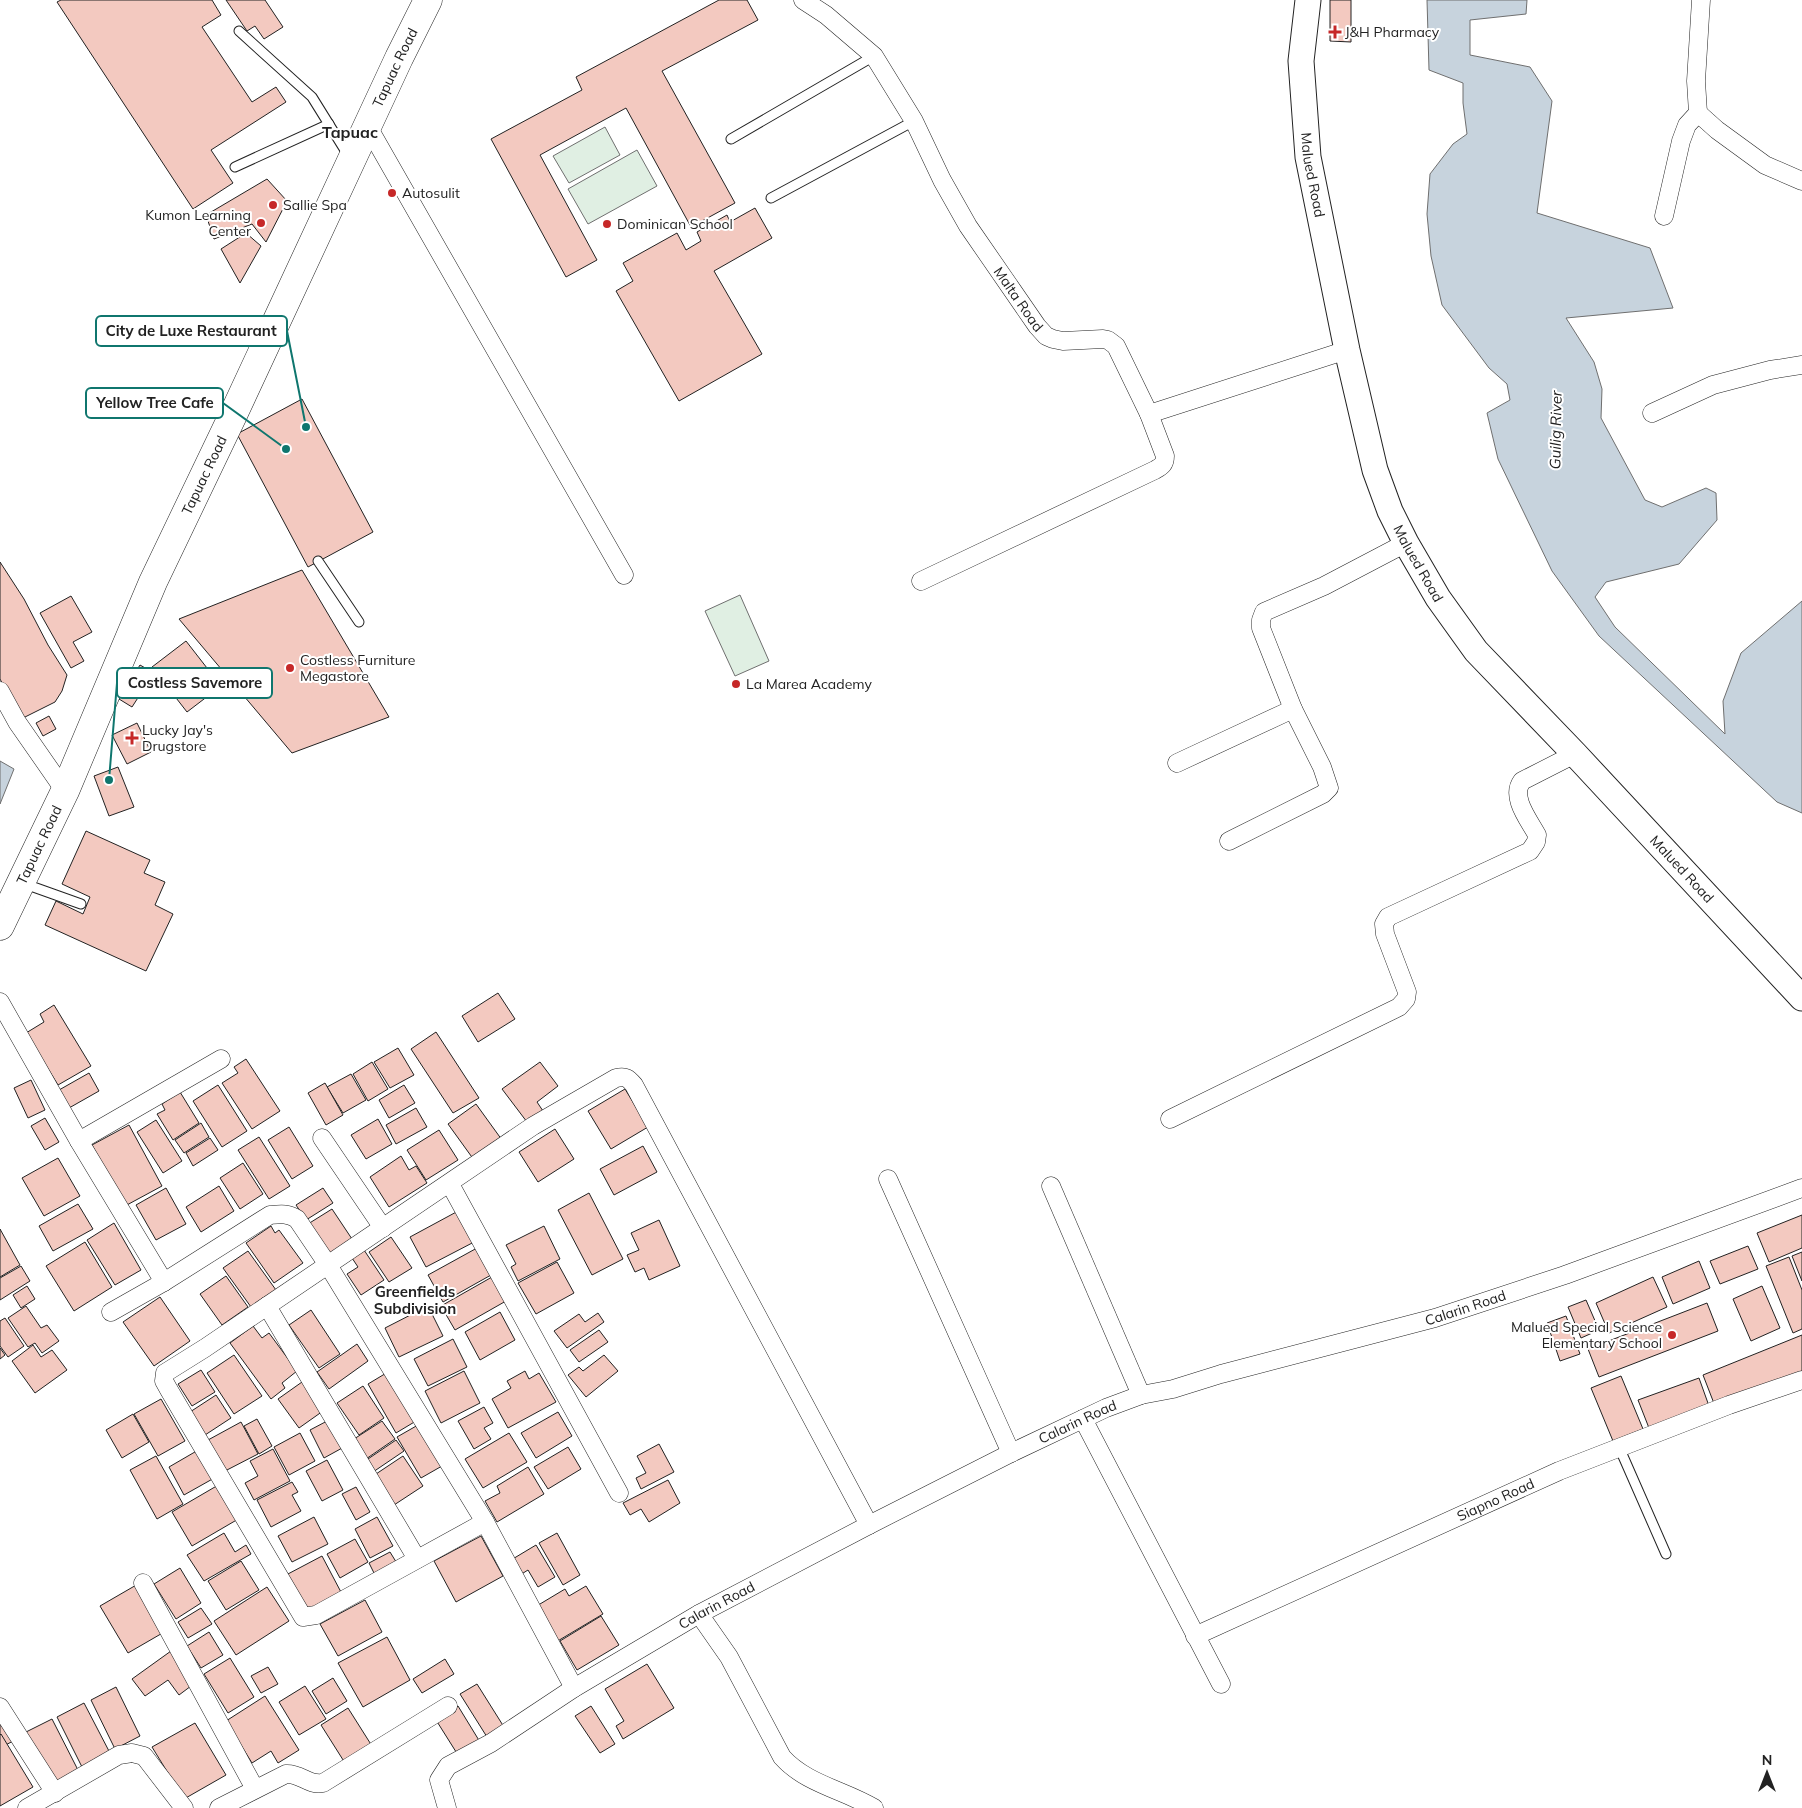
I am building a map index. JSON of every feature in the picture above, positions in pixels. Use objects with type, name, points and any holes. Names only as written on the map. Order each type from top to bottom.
[{"type":"main road","name":"Tapuac Road","points":[[0,926],[65,791],[153,582],[236,418],[351,159],[428,0]]},
{"type":"street","name":"Malta Road","points":[[803,0],[826,15],[874,56],[914,121],[942,180],[968,226],[1037,326],[1046,336],[1063,341],[1108,340],[1116,346],[1149,414],[1165,456],[1163,465],[921,581]]},
{"type":"street","name":"Malued Road","points":[[1308,0],[1302,61],[1308,157],[1347,350],[1374,470],[1390,511],[1438,598],[1476,651],[1575,754],[1802,998]]},
{"type":"street","points":[[1701,0],[1696,81],[1698,113],[1716,130],[1765,165],[1802,181]]},
{"type":"street","points":[[1664,216],[1680,141],[1687,125],[1698,113]]},
{"type":"street","points":[[367,126],[624,576]]},
{"type":"street","points":[[1149,414],[1347,350]]},
{"type":"street","points":[[1652,412],[1713,385],[1770,370],[1802,365]]},
{"type":"street","points":[[1229,841],[1323,794],[1329,788],[1322,767],[1293,709],[1261,628],[1262,615],[1264,612],[1324,586],[1406,543]]},
{"type":"street","points":[[0,691],[17,722],[65,791]]},
{"type":"street","points":[[1177,763],[1293,709]]},
{"type":"street","points":[[1170,1119],[1400,1007],[1406,999],[1407,992],[1385,934],[1384,924],[1388,917],[1530,851],[1536,842],[1537,835],[1518,798],[1518,787],[1522,781],[1575,754]]},
{"type":"street","points":[[0,1002],[79,1140],[164,1282]]},
{"type":"street","points":[[79,1140],[221,1059]]},
{"type":"street","points":[[485,1522],[316,1615],[303,1617],[164,1381],[165,1373],[450,1184],[533,1126],[616,1078],[623,1076],[628,1078],[869,1524]]},
{"type":"street","points":[[322,1138],[383,1228]]},
{"type":"street","points":[[888,1179],[1012,1453]]},
{"type":"street","points":[[450,1184],[619,1492]]},
{"type":"street","points":[[1051,1186],[1141,1395]]},
{"type":"street","name":"Calarin Road","points":[[447,1808],[440,1780],[448,1766],[491,1743],[574,1688],[700,1614],[869,1524],[1106,1408],[1141,1395],[1173,1389],[1221,1374],[1436,1318],[1565,1275],[1802,1188]]},
{"type":"street","points":[[111,1312],[164,1282],[270,1216],[282,1214],[291,1215],[297,1219],[328,1265],[485,1522],[574,1688]]},
{"type":"street","points":[[267,1306],[417,1559]]},
{"type":"street","name":"Siapno Road","points":[[1195,1636],[1559,1471],[1729,1405],[1802,1380]]},
{"type":"street","points":[[1083,1419],[1221,1684]]},
{"type":"street","points":[[143,1583],[255,1790]]},
{"type":"street","points":[[700,1614],[730,1657],[782,1758],[802,1775],[857,1798],[874,1808]]},
{"type":"street","points":[[218,1808],[286,1774],[298,1775],[311,1784],[323,1783],[448,1706]]},
{"type":"street","points":[[0,1707],[55,1793]]},
{"type":"street","points":[[27,1808],[119,1755],[132,1753],[144,1756],[184,1808]]},
{"type":"lane","points":[[240,31],[312,97],[351,159]]},
{"type":"lane","points":[[731,139],[874,56]]},
{"type":"lane","points":[[771,198],[914,121]]},
{"type":"lane","points":[[235,167],[329,124]]},
{"type":"lane","points":[[318,561],[359,622]]},
{"type":"lane","points":[[22,883],[81,904]]},
{"type":"lane","points":[[1619,1447],[1666,1554]]},
{"type":"green space","points":[[605,127],[620,155],[569,183],[553,156]]},
{"type":"green space","points":[[637,150],[657,186],[588,224],[568,189]]},
{"type":"green space","points":[[740,595],[769,661],[735,676],[705,611]]},
{"type":"water","name":"Guilig River","points":[[1427,0],[1527,0],[1526,14],[1470,20],[1470,55],[1530,67],[1552,101],[1537,213],[1650,248],[1673,308],[1566,318],[1594,362],[1602,389],[1601,418],[1645,500],[1662,507],[1706,488],[1716,493],[1717,520],[1679,564],[1606,582],[1595,597],[1615,627],[1725,734],[1723,701],[1741,653],[1802,601],[1802,813],[1777,802],[1599,636],[1552,571],[1498,459],[1487,413],[1510,400],[1507,384],[1489,368],[1442,305],[1431,256],[1427,214],[1430,174],[1453,144],[1467,134],[1463,103],[1463,83],[1429,70]]},
{"type":"water","points":[[0,761],[14,769],[0,804]]},
{"type":"building","points":[[61,0],[212,0],[221,15],[202,27],[252,102],[276,87],[286,102],[211,150],[233,183],[193,209],[57,2]]},
{"type":"building","points":[[226,0],[265,0],[283,27],[264,39],[255,26],[247,31]]},
{"type":"building","points":[[719,0],[747,0],[758,20],[662,71],[735,203],[691,227],[626,108],[540,155],[597,260],[566,277],[491,139],[582,90],[576,77]]},
{"type":"building","points":[[1330,0],[1351,0],[1351,42],[1330,41]]},
{"type":"building","points":[[267,179],[287,201],[266,242],[252,224],[214,239],[206,215]]},
{"type":"building","points":[[755,208],[772,238],[714,271],[762,354],[679,401],[616,291],[633,281],[623,263],[677,233],[686,250],[701,241],[697,232],[727,215],[730,222]]},
{"type":"building","points":[[246,233],[261,246],[240,283],[221,249]]},
{"type":"building","points":[[302,399],[373,532],[308,567],[237,434]]},
{"type":"building","points":[[0,562],[24,599],[48,645],[67,675],[62,691],[55,702],[21,719],[0,679]]},
{"type":"building","name":"Costless Furniture Megastore","points":[[302,570],[389,717],[292,753],[179,619]]},
{"type":"building","points":[[71,596],[92,632],[73,642],[84,661],[71,668],[40,613]]},
{"type":"building","points":[[186,641],[221,686],[187,712],[152,667]]},
{"type":"building","points":[[140,665],[154,673],[132,707],[119,699]]},
{"type":"building","points":[[49,716],[56,729],[43,736],[36,723]]},
{"type":"building","points":[[137,723],[151,752],[127,764],[112,735]]},
{"type":"building","points":[[118,767],[134,807],[109,816],[94,776]]},
{"type":"building","points":[[86,831],[150,860],[144,873],[165,882],[155,905],[173,914],[146,971],[45,925],[56,901],[83,914],[90,897],[62,884]]},
{"type":"building","points":[[498,993],[515,1019],[478,1042],[462,1016]]},
{"type":"building","points":[[54,1005],[91,1066],[58,1085],[26,1033],[44,1022],[40,1014]]},
{"type":"building","points":[[436,1032],[479,1098],[453,1113],[411,1049]]},
{"type":"building","points":[[398,1048],[414,1075],[390,1088],[374,1062]]},
{"type":"building","points":[[246,1059],[280,1111],[252,1129],[222,1083],[238,1073],[234,1067]]},
{"type":"building","points":[[372,1062],[388,1089],[368,1101],[353,1074]]},
{"type":"building","points":[[540,1062],[558,1086],[537,1102],[543,1111],[527,1122],[502,1089]]},
{"type":"building","points":[[89,1073],[99,1091],[69,1108],[59,1090]]},
{"type":"building","points":[[351,1074],[366,1100],[343,1113],[327,1087]]},
{"type":"building","points":[[31,1080],[45,1110],[28,1118],[14,1088]]},
{"type":"building","points":[[325,1083],[343,1115],[326,1125],[308,1093]]},
{"type":"building","points":[[218,1085],[247,1131],[222,1147],[193,1101]]},
{"type":"building","points":[[404,1085],[415,1103],[389,1118],[379,1100]]},
{"type":"building","points":[[625,1089],[648,1127],[611,1149],[588,1111]]},
{"type":"building","points":[[180,1092],[199,1123],[173,1140],[157,1114],[165,1110],[162,1104]]},
{"type":"building","points":[[476,1104],[502,1140],[474,1160],[448,1124]]},
{"type":"building","points":[[416,1108],[427,1127],[396,1144],[386,1125]]},
{"type":"building","points":[[45,1118],[59,1142],[45,1150],[31,1126]]},
{"type":"building","points":[[378,1119],[392,1144],[366,1159],[351,1135]]},
{"type":"building","points":[[156,1120],[182,1161],[163,1173],[137,1132]]},
{"type":"building","points":[[201,1123],[209,1137],[184,1153],[175,1140]]},
{"type":"building","points":[[129,1125],[162,1186],[125,1206],[92,1145]]},
{"type":"building","points":[[289,1127],[313,1166],[292,1179],[268,1140]]},
{"type":"building","points":[[555,1129],[574,1159],[538,1182],[519,1152]]},
{"type":"building","points":[[439,1130],[458,1160],[426,1180],[407,1150]]},
{"type":"building","points":[[259,1137],[290,1186],[269,1199],[238,1150]]},
{"type":"building","points":[[210,1138],[218,1150],[193,1166],[186,1153]]},
{"type":"building","points":[[643,1146],[657,1172],[614,1195],[600,1169]]},
{"type":"building","points":[[401,1156],[409,1170],[416,1166],[427,1183],[389,1207],[370,1177]]},
{"type":"building","points":[[58,1158],[80,1196],[44,1216],[22,1178]]},
{"type":"building","points":[[243,1163],[263,1194],[240,1209],[220,1178]]},
{"type":"building","points":[[219,1186],[234,1211],[201,1232],[186,1207]]},
{"type":"building","points":[[166,1188],[186,1224],[156,1240],[136,1205]]},
{"type":"building","points":[[323,1188],[333,1203],[306,1220],[296,1205]]},
{"type":"building","points":[[589,1193],[623,1259],[592,1275],[558,1210]]},
{"type":"building","points":[[78,1204],[93,1229],[53,1251],[39,1226]]},
{"type":"building","points":[[332,1209],[352,1239],[328,1255],[308,1224]]},
{"type":"building","points":[[460,1210],[476,1241],[426,1267],[410,1237]]},
{"type":"building","points":[[1802,1215],[1802,1248],[1769,1262],[1757,1233]]},
{"type":"building","points":[[659,1220],[680,1266],[649,1280],[644,1268],[635,1272],[627,1255],[639,1250],[631,1233]]},
{"type":"building","points":[[114,1223],[141,1270],[115,1285],[87,1240]]},
{"type":"building","points":[[271,1226],[275,1233],[279,1230],[303,1263],[274,1283],[246,1243]]},
{"type":"building","points":[[544,1226],[560,1259],[518,1281],[511,1267],[516,1264],[506,1245]]},
{"type":"building","points":[[0,1229],[20,1265],[0,1277]]},
{"type":"building","points":[[391,1237],[412,1268],[389,1282],[369,1252]]},
{"type":"building","points":[[85,1242],[112,1287],[74,1311],[46,1266]]},
{"type":"building","points":[[1748,1246],[1758,1269],[1720,1284],[1710,1261]]},
{"type":"building","points":[[477,1248],[491,1275],[443,1302],[428,1275]]},
{"type":"building","points":[[364,1250],[384,1280],[361,1295],[347,1274],[358,1267],[352,1258]]},
{"type":"building","points":[[248,1251],[276,1290],[251,1307],[223,1268]]},
{"type":"building","points":[[1802,1252],[1802,1281],[1792,1256]]},
{"type":"building","points":[[1789,1257],[1802,1290],[1802,1329],[1793,1333],[1766,1266]]},
{"type":"building","points":[[1699,1261],[1710,1288],[1673,1304],[1662,1277]]},
{"type":"building","points":[[557,1262],[574,1293],[536,1314],[518,1283]]},
{"type":"building","points":[[21,1266],[30,1281],[0,1300],[0,1278]]},
{"type":"building","points":[[226,1276],[248,1307],[222,1325],[200,1294]]},
{"type":"building","points":[[492,1277],[506,1301],[455,1330],[441,1306]]},
{"type":"building","points":[[1653,1277],[1667,1307],[1609,1333],[1596,1303]]},
{"type":"building","points":[[27,1286],[35,1299],[21,1308],[13,1295]]},
{"type":"building","points":[[1762,1286],[1780,1328],[1751,1341],[1733,1299]]},
{"type":"building","points":[[160,1297],[190,1341],[154,1366],[123,1322]]},
{"type":"building","points":[[1586,1300],[1599,1330],[1581,1338],[1568,1307]]},
{"type":"building","points":[[1707,1303],[1718,1331],[1599,1377],[1588,1349]]},
{"type":"building","points":[[26,1306],[41,1328],[47,1325],[59,1341],[42,1353],[35,1343],[28,1347],[8,1318]]},
{"type":"building","points":[[428,1306],[443,1336],[399,1357],[385,1328]]},
{"type":"building","points":[[311,1310],[340,1354],[319,1368],[289,1325]]},
{"type":"building","points":[[500,1312],[515,1340],[480,1360],[465,1332]]},
{"type":"building","points":[[598,1313],[604,1322],[567,1348],[554,1331],[579,1314],[585,1322]]},
{"type":"building","points":[[1566,1316],[1580,1354],[1560,1361],[1547,1323]]},
{"type":"building","points":[[5,1318],[24,1346],[8,1357],[0,1346],[0,1321]]},
{"type":"building","points":[[253,1326],[262,1338],[269,1333],[297,1371],[282,1383],[285,1388],[271,1399],[230,1343]]},
{"type":"building","points":[[599,1330],[608,1342],[579,1362],[570,1350]]},
{"type":"building","points":[[1802,1335],[1802,1372],[1715,1406],[1703,1375]]},
{"type":"building","points":[[453,1339],[467,1367],[428,1386],[414,1359]]},
{"type":"building","points":[[357,1344],[368,1361],[329,1389],[317,1372]]},
{"type":"building","points":[[33,1345],[41,1357],[52,1350],[67,1370],[35,1393],[12,1361]]},
{"type":"building","points":[[0,1348],[5,1355],[0,1359]]},
{"type":"building","points":[[234,1355],[262,1396],[234,1414],[207,1373]]},
{"type":"building","points":[[604,1355],[618,1371],[586,1397],[568,1375],[579,1367],[583,1371]]},
{"type":"building","points":[[201,1370],[215,1392],[192,1406],[178,1384]]},
{"type":"building","points":[[464,1371],[480,1403],[441,1423],[425,1391]]},
{"type":"building","points":[[525,1371],[529,1379],[539,1373],[556,1402],[508,1428],[492,1399],[511,1388],[507,1381]]},
{"type":"building","points":[[388,1372],[416,1421],[396,1433],[368,1384]]},
{"type":"building","points":[[1621,1376],[1643,1429],[1613,1441],[1591,1388]]},
{"type":"building","points":[[1699,1378],[1709,1406],[1649,1428],[1638,1400]]},
{"type":"building","points":[[302,1382],[323,1411],[299,1428],[278,1399]]},
{"type":"building","points":[[363,1386],[384,1418],[359,1435],[337,1403]]},
{"type":"building","points":[[216,1395],[231,1418],[205,1435],[190,1412]]},
{"type":"building","points":[[161,1399],[185,1441],[158,1456],[134,1414]]},
{"type":"building","points":[[484,1407],[493,1423],[484,1428],[491,1439],[474,1449],[458,1421]]},
{"type":"building","points":[[558,1412],[572,1436],[536,1458],[521,1433]]},
{"type":"building","points":[[133,1414],[149,1442],[122,1458],[106,1430]]},
{"type":"building","points":[[257,1419],[272,1446],[259,1454],[244,1426]]},
{"type":"building","points":[[329,1420],[344,1447],[324,1458],[310,1430]]},
{"type":"building","points":[[382,1421],[395,1439],[366,1459],[354,1439]]},
{"type":"building","points":[[241,1422],[258,1454],[225,1471],[208,1440]]},
{"type":"building","points":[[418,1425],[442,1466],[421,1478],[397,1437]]},
{"type":"building","points":[[300,1433],[315,1461],[289,1475],[274,1447]]},
{"type":"building","points":[[509,1433],[527,1462],[483,1488],[465,1459]]},
{"type":"building","points":[[396,1440],[404,1451],[373,1472],[365,1461]]},
{"type":"building","points":[[659,1444],[674,1472],[641,1489],[636,1478],[646,1473],[637,1456]]},
{"type":"building","points":[[568,1447],[581,1469],[548,1489],[534,1467]]},
{"type":"building","points":[[200,1449],[216,1477],[184,1495],[169,1467]]},
{"type":"building","points":[[273,1449],[290,1481],[254,1500],[245,1483],[258,1476],[250,1461]]},
{"type":"building","points":[[156,1456],[183,1504],[157,1519],[130,1470]]},
{"type":"building","points":[[403,1456],[423,1486],[394,1505],[373,1476]]},
{"type":"building","points":[[327,1460],[343,1490],[322,1501],[306,1471]]},
{"type":"building","points":[[528,1467],[544,1494],[497,1522],[485,1501],[500,1493],[497,1486]]},
{"type":"building","points":[[668,1480],[680,1503],[649,1522],[641,1509],[630,1515],[623,1503]]},
{"type":"building","points":[[292,1482],[298,1492],[292,1495],[301,1511],[271,1527],[257,1500]]},
{"type":"building","points":[[220,1484],[240,1518],[192,1546],[172,1512]]},
{"type":"building","points":[[356,1487],[370,1512],[356,1520],[342,1494]]},
{"type":"building","points":[[314,1517],[328,1544],[292,1562],[278,1536]]},
{"type":"building","points":[[377,1517],[393,1546],[370,1558],[355,1529]]},
{"type":"building","points":[[224,1533],[235,1552],[246,1545],[251,1554],[204,1581],[187,1555]]},
{"type":"building","points":[[557,1533],[580,1575],[563,1585],[539,1543]]},
{"type":"building","points":[[481,1536],[503,1576],[456,1602],[434,1561]]},
{"type":"building","points":[[355,1539],[368,1562],[340,1578],[327,1554]]},
{"type":"building","points":[[536,1545],[555,1577],[538,1587],[528,1570],[520,1575],[511,1560]]},
{"type":"building","points":[[390,1552],[398,1565],[376,1577],[369,1563]]},
{"type":"building","points":[[322,1556],[342,1594],[306,1613],[286,1575]]},
{"type":"building","points":[[241,1561],[259,1590],[226,1610],[208,1581]]},
{"type":"building","points":[[180,1568],[201,1603],[176,1619],[154,1584]]},
{"type":"building","points":[[138,1584],[166,1631],[128,1653],[100,1606]]},
{"type":"building","points":[[586,1586],[603,1614],[556,1642],[535,1607],[565,1589],[569,1596]]},
{"type":"building","points":[[267,1587],[289,1621],[236,1655],[214,1621]]},
{"type":"building","points":[[365,1600],[382,1632],[338,1656],[320,1624]]},
{"type":"building","points":[[201,1608],[212,1624],[188,1638],[178,1622]]},
{"type":"building","points":[[601,1616],[619,1645],[577,1670],[560,1641]]},
{"type":"building","points":[[209,1632],[223,1655],[201,1668],[187,1646]]},
{"type":"building","points":[[387,1637],[410,1680],[363,1707],[338,1663]]},
{"type":"building","points":[[171,1651],[195,1683],[179,1695],[168,1680],[145,1696],[132,1679]]},
{"type":"building","points":[[230,1658],[254,1697],[228,1713],[204,1674]]},
{"type":"building","points":[[445,1659],[454,1674],[422,1693],[413,1679]]},
{"type":"building","points":[[647,1664],[674,1708],[623,1739],[616,1726],[624,1721],[605,1689]]},
{"type":"building","points":[[268,1667],[278,1684],[261,1693],[251,1676]]},
{"type":"building","points":[[333,1678],[347,1701],[326,1714],[312,1691]]},
{"type":"building","points":[[477,1684],[504,1727],[487,1737],[460,1694]]},
{"type":"building","points":[[305,1686],[326,1719],[299,1735],[279,1702]]},
{"type":"building","points":[[116,1687],[140,1736],[115,1749],[91,1700]]},
{"type":"building","points":[[265,1696],[299,1750],[278,1763],[271,1751],[252,1763],[226,1721]]},
{"type":"building","points":[[84,1703],[110,1753],[82,1767],[57,1717]]},
{"type":"building","points":[[458,1706],[480,1742],[458,1755],[436,1720]]},
{"type":"building","points":[[591,1706],[615,1744],[600,1753],[575,1716]]},
{"type":"building","points":[[348,1708],[372,1746],[345,1763],[321,1725]]},
{"type":"building","points":[[0,1712],[15,1740],[0,1748]]},
{"type":"building","points":[[52,1719],[79,1772],[51,1786],[24,1733]]},
{"type":"building","points":[[195,1723],[226,1775],[184,1799],[152,1747]]},
{"type":"building","points":[[0,1735],[33,1787],[0,1806]]},
{"type":"place","name":"J&H Pharmacy","points":[[1335,32]]},
{"type":"place","name":"Autosulit","points":[[392,193]]},
{"type":"place","name":"Sallie Spa","points":[[273,205]]},
{"type":"place","name":"Kumon Learning Center","points":[[261,223]]},
{"type":"place","name":"Dominican School","points":[[607,224]]},
{"type":"place","name":"City de Luxe Restaurant","points":[[306,427]]},
{"type":"place","name":"Yellow Tree Cafe","points":[[286,449]]},
{"type":"place","name":"Costless Furniture Megastore","points":[[290,668]]},
{"type":"place","name":"La Marea Academy","points":[[736,684]]},
{"type":"place","name":"Lucky Jay's Drugstore","points":[[132,738]]},
{"type":"place","name":"Costless Savemore","points":[[109,780]]},
{"type":"place","name":"Malued Special Science Elementary School","points":[[1672,1335]]},
{"type":"district","name":"Tapuac","points":[[350,132]]},
{"type":"district","name":"Greenfields Subdivision","points":[[415,1300]]}]
